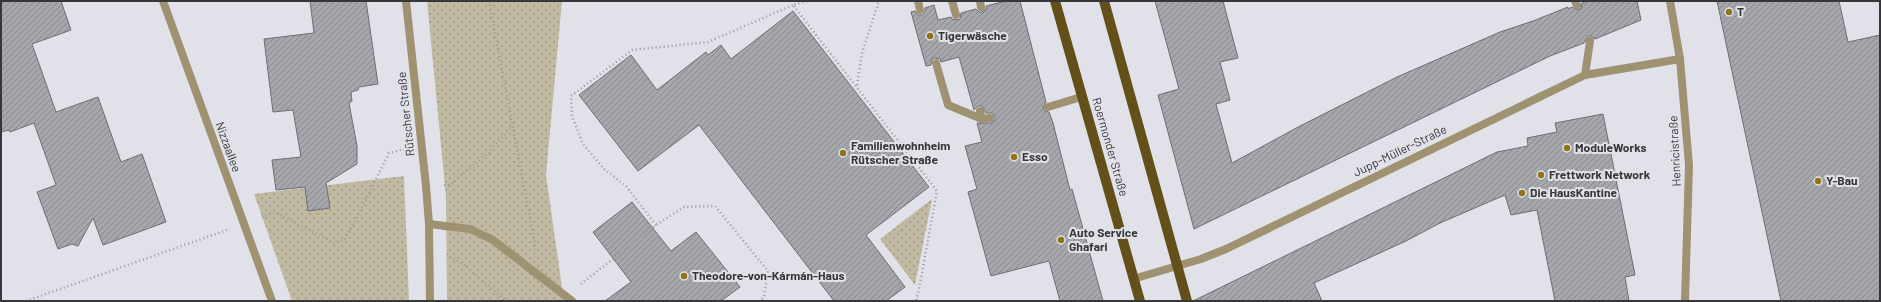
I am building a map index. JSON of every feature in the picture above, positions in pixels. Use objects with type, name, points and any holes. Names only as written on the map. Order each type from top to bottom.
[{"type":"main road","name":"Roermonder Straße","points":[[1055,1],[1140,301]]},
{"type":"main road","points":[[1104,1],[1187,301]]},
{"type":"street","name":"Nizzaallee","points":[[163,1],[272,301]]},
{"type":"street","name":"Rütscher Straße","points":[[406,1],[426,186],[429,224],[430,301]]},
{"type":"street","points":[[918,1],[920,10]]},
{"type":"street","points":[[952,1],[956,15]]},
{"type":"street","name":"Henricistraße","points":[[1670,1],[1680,59],[1689,165],[1685,301]]},
{"type":"street","points":[[1585,75],[1590,41]]},
{"type":"street","name":"Jupp-Müller-Straße","points":[[1133,279],[1178,267],[1226,248],[1585,75],[1680,59]]},
{"type":"street","points":[[936,63],[948,105],[984,116]]},
{"type":"street","points":[[1048,107],[1081,96]]},
{"type":"street","points":[[429,224],[470,229],[493,240],[570,298]]},
{"type":"path","points":[[489,1],[536,244]]},
{"type":"path","points":[[656,225],[626,186],[604,169],[583,144],[572,116],[571,96],[632,50],[708,42],[793,4],[807,1]]},
{"type":"path","points":[[857,85],[862,52],[879,1]]},
{"type":"path","points":[[793,4],[857,85],[937,191],[920,290],[916,301]]},
{"type":"path","points":[[426,186],[450,185],[487,154],[512,126]]},
{"type":"path","points":[[26,301],[275,212],[334,243],[345,239],[389,153],[422,143]]},
{"type":"path","points":[[570,298],[656,225],[684,208],[715,206],[768,271],[764,297],[760,301]]},
{"type":"path","points":[[429,242],[467,267],[506,301]]},
{"type":"shaded area","points":[[427,1],[562,1],[546,175],[564,301],[447,301],[446,197]]},
{"type":"shaded area","points":[[404,176],[409,301],[292,301],[254,194]]},
{"type":"shaded area","points":[[932,199],[915,285],[880,239]]},
{"type":"building","points":[[1,1],[61,1],[71,30],[32,44],[56,112],[98,97],[121,162],[142,154],[166,222],[103,245],[93,218],[78,246],[72,244],[58,249],[37,192],[56,185],[34,123],[10,132],[9,130],[1,132]]},
{"type":"building","points":[[310,1],[366,1],[378,84],[359,87],[358,90],[351,92],[352,101],[349,103],[357,146],[357,164],[326,183],[330,208],[308,211],[305,187],[276,190],[272,160],[301,157],[293,110],[273,112],[264,39],[314,33]]},
{"type":"building","name":"Esso","points":[[1006,1],[1020,1],[1046,102],[1043,108],[1045,111],[1049,112],[1053,123],[1070,190],[1072,189],[1103,301],[1060,301],[1049,261],[991,276],[968,192],[977,189],[965,146],[982,142],[977,123],[991,123],[995,120],[995,117],[992,113],[986,113],[982,106],[978,106],[974,110],[959,57],[941,62],[940,59],[935,58],[932,59],[931,65],[926,66],[911,12],[915,11],[918,15],[922,15],[925,12],[925,8],[934,5],[938,20],[951,17],[952,19],[957,20],[960,19],[961,13],[976,9],[979,12],[982,12],[986,9],[986,6]]},
{"type":"building","points":[[1155,1],[1223,1],[1238,58],[1220,62],[1230,100],[1216,104],[1232,163],[1300,126],[1397,77],[1500,32],[1568,7],[1568,9],[1572,7],[1577,10],[1581,8],[1582,3],[1588,1],[1637,1],[1641,20],[1595,39],[1588,36],[1584,43],[1550,56],[1194,229],[1158,95],[1179,89]]},
{"type":"building","name":"Y-Bau","points":[[1717,1],[1839,1],[1848,42],[1880,35],[1880,301],[1781,301]]},
{"type":"building","name":"Familienwohnheim Rütscher Straße","points":[[793,11],[929,187],[866,235],[905,287],[886,301],[834,301],[699,125],[638,171],[579,95],[631,55],[657,90],[706,52],[708,55],[721,45],[731,59]]},
{"type":"building","points":[[1603,114],[1635,275],[1625,277],[1629,301],[1555,301],[1537,210],[1511,215],[1505,195],[1440,223],[1406,241],[1314,283],[1322,301],[1193,301],[1497,152],[1528,146],[1527,138],[1557,132],[1555,123]]},
{"type":"building","name":"Theodore-von-Kármán-Haus","points":[[632,202],[671,251],[696,232],[740,287],[721,301],[605,301],[631,282],[593,232]]},
{"type":"place","name":"T","points":[[1729,12]]},
{"type":"place","name":"Tigerwäsche","points":[[930,36]]},
{"type":"place","name":"ModuleWorks","points":[[1567,148]]},
{"type":"place","name":"Familienwohnheim Rütscher Straße","points":[[843,153]]},
{"type":"place","name":"Esso","points":[[1014,157]]},
{"type":"place","name":"Frettwork Network","points":[[1541,175]]},
{"type":"place","name":"Y-Bau","points":[[1818,181]]},
{"type":"place","name":"Die HausKantine","points":[[1522,193]]},
{"type":"place","name":"Auto Service Ghafari","points":[[1061,240]]},
{"type":"place","name":"Theodore-von-Kármán-Haus","points":[[684,276]]}]
